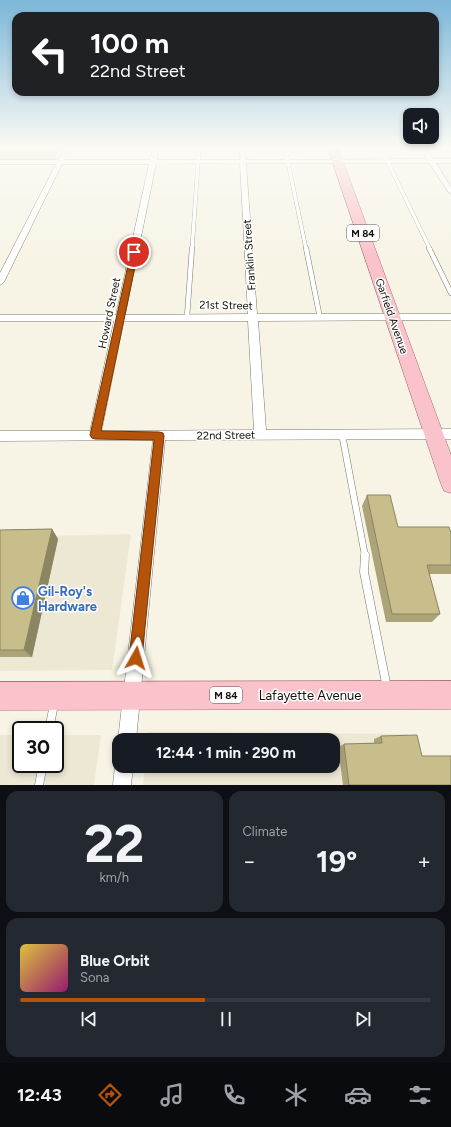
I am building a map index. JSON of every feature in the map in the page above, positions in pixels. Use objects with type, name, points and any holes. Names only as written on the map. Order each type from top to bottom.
[{"type":"main road","name":"Garfield Avenue","points":[[346,185],[451,484]]},
{"type":"main road","name":"Lafayette Avenue","points":[[0,696],[132,694],[451,695]]},
{"type":"street","points":[[0,282],[49,185]]},
{"type":"street","name":"Howard Street","points":[[95,435],[148,185]]},
{"type":"street","name":"Franklin Street","points":[[245,185],[260,434]]},
{"type":"street","name":"21st Street","points":[[0,318],[121,316],[320,318],[451,317]]},
{"type":"street","name":"22nd Street","points":[[0,436],[451,434]]},
{"type":"street","points":[[128,733],[159,436]]},
{"type":"street","points":[[122,785],[123,773]]},
{"type":"lane","points":[[187,317],[196,185]]},
{"type":"lane","points":[[293,185],[320,318]]},
{"type":"lane","points":[[399,185],[451,293]]},
{"type":"lane","points":[[342,434],[366,552],[364,572],[389,696]]},
{"type":"lane","points":[[51,721],[56,696]]},
{"type":"lane","points":[[39,785],[41,773]]},
{"type":"shaded area","points":[[131,534],[112,670],[0,671],[0,537]]},
{"type":"shaded area","points":[[148,732],[278,733],[148,733]]},
{"type":"shaded area","points":[[340,733],[408,734],[418,785],[143,785],[144,773],[340,773]]},
{"type":"shaded area","points":[[0,735],[12,735],[12,773],[64,773],[64,735],[101,735],[94,785],[0,785]]},
{"type":"building","points":[[367,495],[390,495],[398,527],[449,527],[451,533],[451,565],[427,565],[440,614],[392,614]]},
{"type":"building","name":"Gil-Roy's Hardware","points":[[52,529],[24,650],[0,650],[0,530]]},
{"type":"building","points":[[417,735],[422,756],[451,756],[451,785],[349,785],[344,744],[382,743],[381,736]]},
{"type":"place","name":"Gil-Roy's Hardware","points":[[23,598]]},
{"type":"route","points":[[134,252],[120,324],[95,435],[159,436],[136,658]]}]
